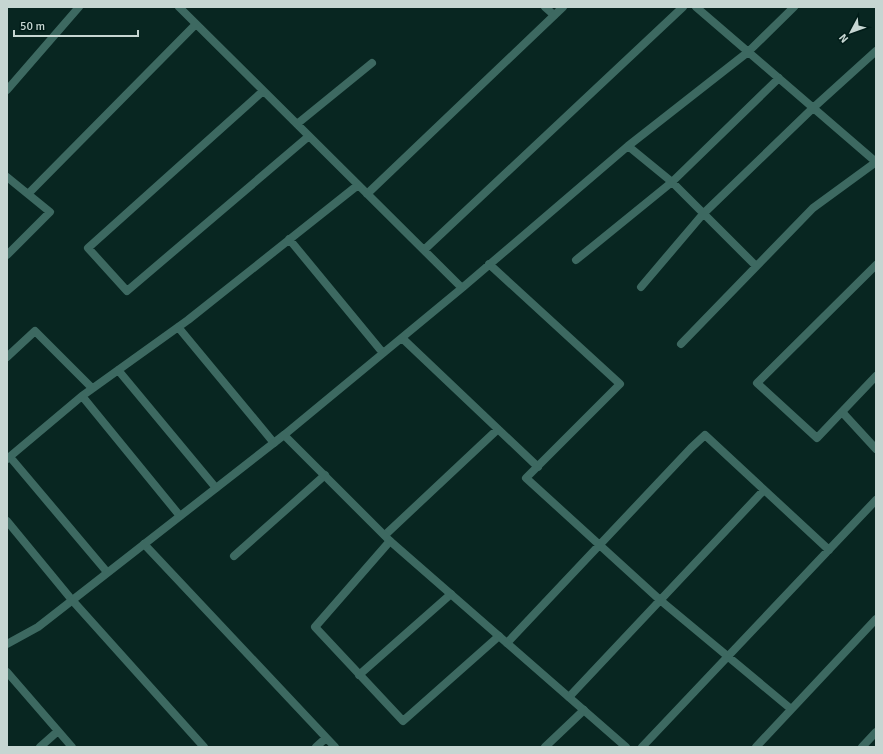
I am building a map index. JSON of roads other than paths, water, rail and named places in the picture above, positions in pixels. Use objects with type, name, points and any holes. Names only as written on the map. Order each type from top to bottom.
[{"type":"street","points":[[7,90],[79,7]]},
{"type":"street","points":[[179,7],[462,288]]},
{"type":"street","points":[[545,7],[554,15]]},
{"type":"street","points":[[367,194],[563,7]]},
{"type":"street","points":[[424,250],[683,7]]},
{"type":"street","points":[[681,344],[813,208],[876,162],[696,7]]},
{"type":"street","points":[[7,644],[38,627],[284,435],[462,288],[628,146],[748,52],[794,7]]},
{"type":"street","points":[[28,194],[196,24]]},
{"type":"street","points":[[641,287],[703,214],[813,108],[876,51]]},
{"type":"street","points":[[297,124],[372,63]]},
{"type":"street","points":[[576,260],[672,182],[779,78]]},
{"type":"street","points":[[264,91],[88,248],[127,291],[309,136]]},
{"type":"street","points":[[628,146],[672,182],[756,266]]},
{"type":"street","points":[[7,177],[50,212],[7,255]]},
{"type":"street","points":[[108,572],[8,458],[92,388],[178,327],[358,185]]},
{"type":"street","points":[[289,239],[383,353]]},
{"type":"street","points":[[489,264],[620,384],[526,478],[660,600],[791,709]]},
{"type":"street","points":[[876,265],[757,383],[817,438],[876,376]]},
{"type":"street","points":[[178,327],[274,443]]},
{"type":"street","points":[[7,357],[35,331],[92,388]]},
{"type":"street","points":[[402,338],[538,467]]},
{"type":"street","points":[[118,370],[216,488]]},
{"type":"street","points":[[82,396],[180,516]]},
{"type":"street","points":[[842,412],[876,449]]},
{"type":"street","points":[[498,429],[387,538],[315,627],[403,721],[499,636]]},
{"type":"street","points":[[284,435],[387,538],[626,747]]},
{"type":"street","points":[[507,643],[705,435],[829,550]]},
{"type":"street","points":[[234,556],[324,476]]},
{"type":"street","points":[[569,697],[764,490]]},
{"type":"street","points":[[642,747],[876,500]]},
{"type":"street","points":[[7,521],[72,600],[204,747]]},
{"type":"street","points":[[144,544],[335,747]]},
{"type":"street","points":[[360,675],[451,594]]},
{"type":"street","points":[[756,747],[876,619]]},
{"type":"street","points":[[7,672],[72,747]]},
{"type":"street","points":[[545,747],[584,710]]},
{"type":"street","points":[[40,747],[58,732]]},
{"type":"street","points":[[862,747],[876,732]]},
{"type":"street","points":[[316,747],[326,738]]}]
